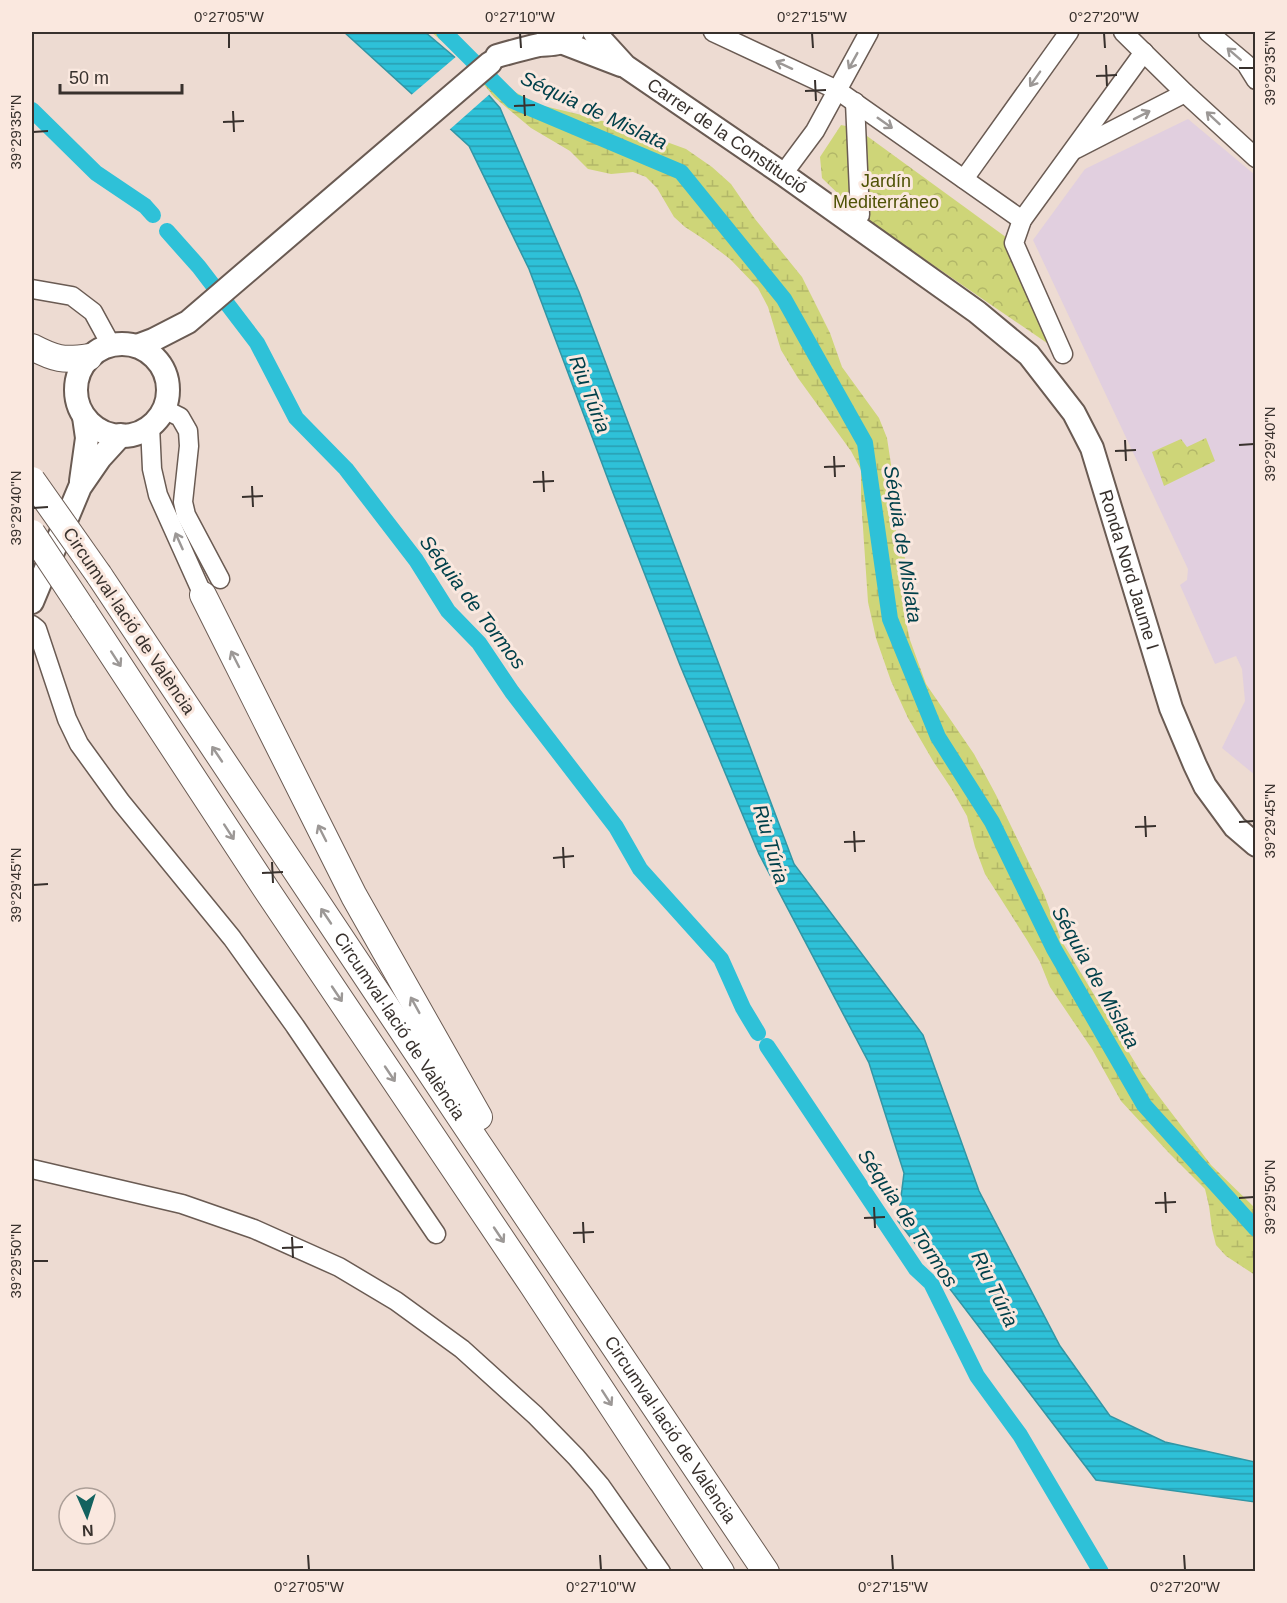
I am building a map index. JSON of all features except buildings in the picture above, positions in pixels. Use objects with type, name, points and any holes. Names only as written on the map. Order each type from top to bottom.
[{"type":"highway","points":[[32,347],[52,357],[68,360],[89,357]]},
{"type":"highway","name":"Circumval·lació de València","points":[[32,480],[99,575],[446,1097],[766,1572]]},
{"type":"highway","name":"Circumval·lació de València","points":[[33,538],[527,1276],[721,1572]]},
{"type":"highway","points":[[212,587],[354,896],[474,1111],[568,1258],[651,1401]]},
{"type":"main road","points":[[494,60],[508,32]]},
{"type":"main road","name":"Carrer de la Constitució","points":[[521,32],[532,42],[559,39],[624,66],[783,174],[977,312]]},
{"type":"main road","name":"Carrer de la Constitució","points":[[594,32],[624,66]]},
{"type":"main road","points":[[137,346],[188,322],[494,60],[559,39]]},
{"type":"main road","name":"Ronda Nord Jaume I","points":[[977,312],[1029,355],[1074,413],[1092,448],[1172,708],[1195,765],[1205,786],[1235,827],[1256,845]]},
{"type":"main road","points":[[165,374],[174,347],[188,322]]},
{"type":"main road","points":[[80,487],[87,438],[84,417],[78,405],[76,393],[81,368],[89,357],[99,350],[111,345],[124,344],[137,346],[149,352],[159,362],[168,386],[167,398],[157,417],[136,433],[121,435],[107,433],[94,427],[84,417]]},
{"type":"main road","points":[[32,602],[80,487],[100,458],[121,435]]},
{"type":"street","points":[[713,32],[837,90],[1022,220]]},
{"type":"street","points":[[783,174],[815,131],[869,32]]},
{"type":"street","points":[[964,179],[1069,32]]},
{"type":"street","points":[[1123,32],[1256,158]]},
{"type":"street","points":[[1209,32],[1246,64],[1256,80]]},
{"type":"street","points":[[1062,354],[1014,243],[1022,220],[1144,52]]},
{"type":"street","points":[[1072,152],[1185,93]]},
{"type":"street","points":[[855,102],[860,215]]},
{"type":"street","points":[[1097,117],[1114,130]]},
{"type":"street","points":[[32,289],[72,296],[93,312],[111,345]]},
{"type":"street","points":[[157,417],[180,417],[188,431],[189,446],[183,502],[212,587],[158,495],[152,469],[157,417]]},
{"type":"street","points":[[32,625],[37,629],[67,719],[79,744],[121,801],[232,938],[295,1026],[436,1234]]},
{"type":"street","points":[[32,1169],[182,1204],[254,1229],[339,1267],[396,1301],[462,1349],[535,1415],[600,1485],[661,1572]]},
{"type":"street","points":[[32,1175],[62,1176]]},
{"type":"shaded area","points":[[1188,119],[1255,175],[1255,775],[1222,748],[1245,701],[1242,669],[1236,656],[1215,664],[1180,585],[1187,580],[1188,569],[1033,240],[1085,169]]},
{"type":"green space","points":[[431,32],[452,32],[461,45],[511,90],[540,105],[590,117],[686,149],[731,184],[755,219],[802,277],[830,333],[842,367],[879,418],[887,438],[892,471],[892,509],[897,537],[908,572],[904,594],[904,613],[910,640],[926,684],[974,754],[1044,894],[1061,940],[1142,1074],[1211,1165],[1255,1208],[1255,1275],[1226,1256],[1216,1245],[1205,1189],[1121,1101],[1092,1049],[1050,987],[1040,962],[985,874],[967,816],[908,718],[891,681],[876,638],[868,602],[861,470],[851,451],[798,378],[781,350],[768,307],[758,288],[730,259],[674,217],[657,188],[646,177],[633,172],[611,174],[588,169],[570,151],[531,128],[494,97],[449,47]]},
{"type":"green space","name":"Jardín Mediterráneo","points":[[841,125],[856,128],[1014,243],[1063,354],[860,215],[822,178],[820,157]]},
{"type":"green space","points":[[1206,438],[1215,461],[1164,486],[1152,452],[1181,439],[1187,447]]},
{"type":"water","name":"Riu Túria","points":[[344,32],[425,32],[458,60],[500,108],[579,292],[794,864],[923,1035],[979,1191],[1060,1346],[1110,1416],[1165,1442],[1255,1462],[1255,1502],[1096,1480],[898,1221],[904,1173],[869,1063],[759,854],[680,665],[529,269],[469,146]]},
{"type":"pier","points":[[458,55],[491,93],[448,131],[410,96]]},
{"type":"waterway","name":"Séquia de Mislata","points":[[444,32],[513,101],[681,172],[784,299],[865,443],[890,619],[938,737],[992,822],[1054,949],[1144,1105],[1256,1229]]},
{"type":"waterway","name":"Séquia de Tormos","points":[[32,110],[96,173],[145,206],[153,215]]},
{"type":"waterway","name":"Séquia de Tormos","points":[[167,231],[199,267],[257,343],[296,418],[346,469],[416,560],[448,611],[479,643],[512,692],[616,827],[640,869],[721,959],[743,1008],[758,1033]]},
{"type":"waterway","name":"Séquia de Tormos","points":[[767,1046],[916,1269],[931,1283],[977,1376],[1020,1435],[1101,1572]]}]
